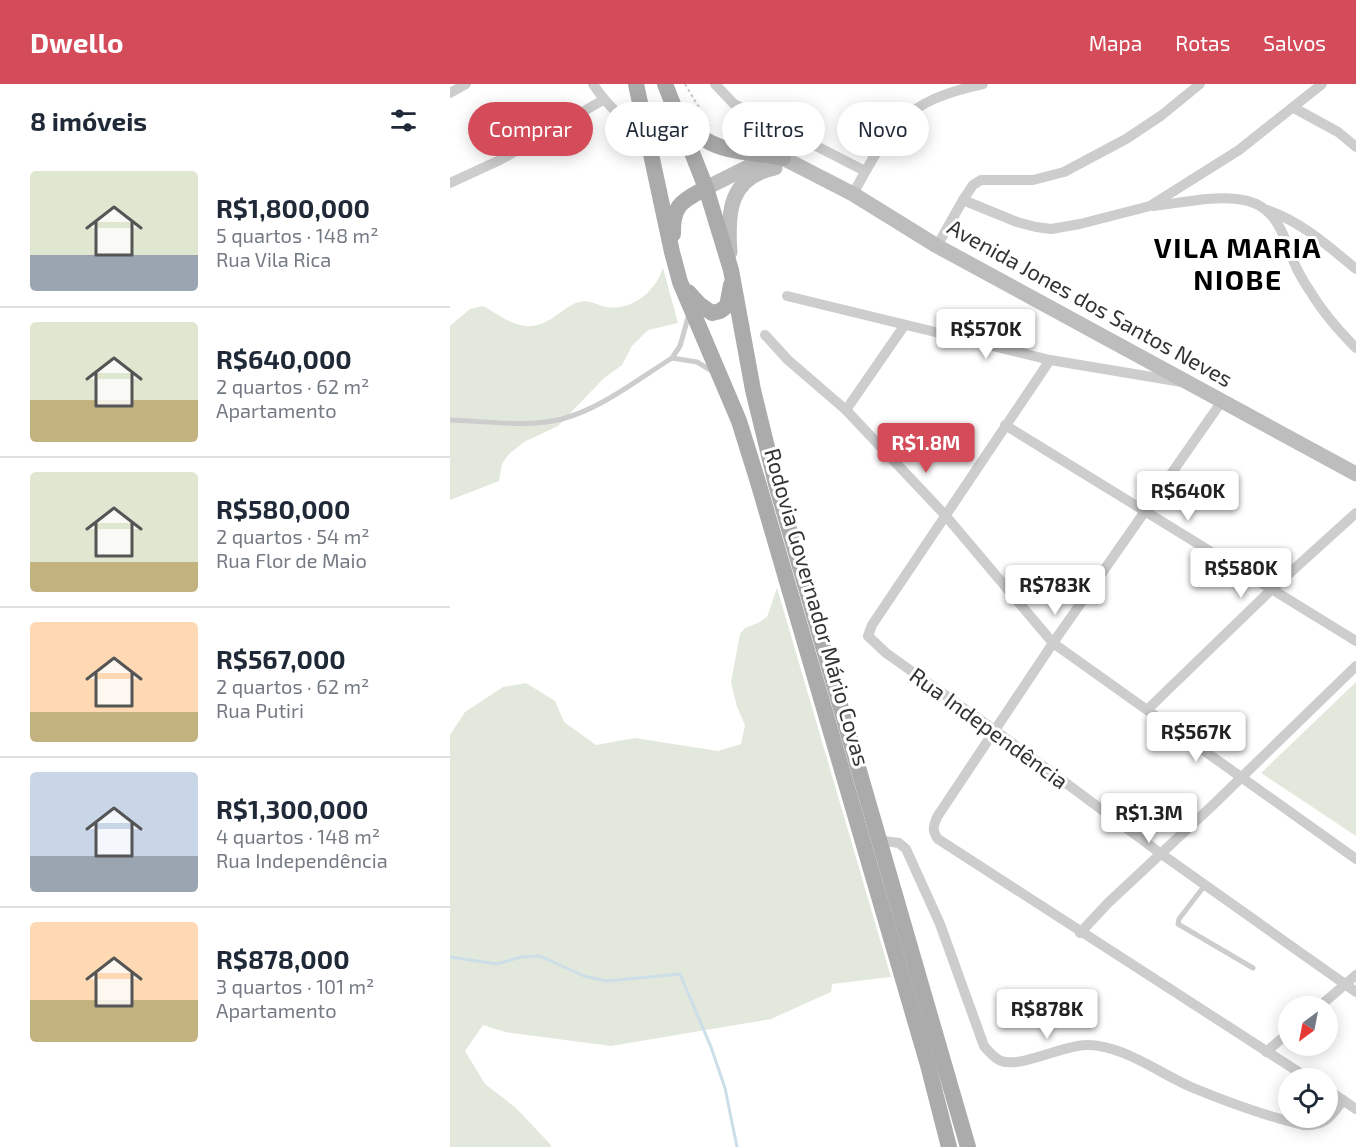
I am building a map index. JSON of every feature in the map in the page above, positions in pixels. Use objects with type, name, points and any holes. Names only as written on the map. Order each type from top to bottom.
[{"type":"main road","name":"Rodovia Governador Mário Covas","points":[[636,84],[640,102]]},
{"type":"main road","name":"Rodovia Governador Mário Covas","points":[[665,84],[671,102]]},
{"type":"main road","points":[[710,142],[728,148],[783,158]]},
{"type":"main road","name":"Rodovia Governador Mário Covas","points":[[653,156],[680,282],[739,421],[758,482],[928,1065],[946,1144]]},
{"type":"main road","name":"Rodovia Governador Mário Covas","points":[[693,156],[706,188],[731,270],[763,436],[968,1147]]},
{"type":"main road","points":[[672,252],[673,221],[677,208],[681,202],[706,188]]},
{"type":"main road","points":[[680,282],[706,310],[712,313],[727,306],[731,270]]},
{"type":"street","points":[[450,93],[466,84]]},
{"type":"street","points":[[450,183],[500,160],[603,100],[593,84]]},
{"type":"street","points":[[715,84],[734,104],[865,171]]},
{"type":"street","points":[[853,194],[892,127],[912,110],[931,99],[983,84]]},
{"type":"street","points":[[938,246],[963,200],[973,185],[981,180],[1033,180],[1064,172],[1126,139],[1162,115],[1200,84]]},
{"type":"street","points":[[963,200],[1017,222],[1051,229],[1130,213],[1150,206],[1239,150],[1322,84]]},
{"type":"street","points":[[1294,108],[1338,132],[1356,147]]},
{"type":"street","points":[[706,188],[754,164],[783,158]]},
{"type":"street","name":"Avenida Jones dos Santos Neves","points":[[783,158],[853,194],[938,246],[1356,473]]},
{"type":"street","name":"Avenida Jones dos Santos Neves","points":[[731,270],[729,215],[738,191],[760,172],[783,167],[804,168]]},
{"type":"street","points":[[1150,206],[1236,199],[1250,202],[1284,216],[1316,236],[1356,269]]},
{"type":"street","points":[[1268,210],[1282,229],[1296,268],[1329,321],[1356,348]]},
{"type":"street","points":[[787,296],[1050,360],[1193,384]]},
{"type":"street","points":[[846,410],[904,326]]},
{"type":"street","points":[[765,335],[788,360],[846,410],[945,515],[1053,643],[1356,859]]},
{"type":"street","points":[[945,515],[1050,360]]},
{"type":"street","points":[[1222,401],[1053,643],[937,818],[933,832],[938,839],[1080,933],[1292,1068]]},
{"type":"street","points":[[1005,425],[1356,641]]},
{"type":"street","points":[[1148,709],[1272,589],[1356,513]]},
{"type":"street","name":"Rua Independência","points":[[945,515],[872,625],[868,636],[872,641],[1160,853],[1356,992]]},
{"type":"street","points":[[1080,933],[1160,853],[1356,666]]},
{"type":"street","points":[[878,840],[899,843],[906,849],[940,924],[984,1046],[994,1057],[1003,1062],[1030,1059],[1083,1044],[1103,1046],[1191,1087],[1304,1125],[1313,1126],[1327,1121],[1343,1100]]},
{"type":"street","points":[[1332,996],[1356,975]]},
{"type":"street","points":[[1266,1052],[1278,1042]]},
{"type":"street","points":[[1338,1097],[1356,1109]]},
{"type":"lane","points":[[450,420],[528,423],[560,419],[591,408],[672,358],[680,346],[690,306]]},
{"type":"lane","points":[[672,358],[698,362],[723,381]]},
{"type":"lane","points":[[1205,885],[1179,919],[1179,924],[1253,968]]},
{"type":"path","points":[[685,84],[711,128]]},
{"type":"shaded area","points":[[663,268],[678,323],[648,330],[632,346],[622,365],[604,378],[558,426],[524,442],[509,454],[502,464],[499,481],[450,500],[450,326],[470,309],[483,306],[516,324],[532,326],[541,324],[568,307],[583,301],[606,307],[625,306],[648,292]]},
{"type":"shaded area","points":[[777,588],[891,977],[832,984],[831,992],[771,1019],[611,1046],[505,1032],[483,1025],[465,1051],[485,1084],[516,1108],[551,1145],[550,1147],[450,1147],[450,735],[465,712],[503,687],[526,683],[555,701],[564,722],[596,745],[635,738],[718,751],[741,744],[745,725],[737,707],[731,682],[740,634],[745,628],[767,617]]},
{"type":"shaded area","points":[[1356,682],[1356,836],[1261,773]]},
{"type":"waterway","points":[[450,957],[497,964],[521,957],[540,956],[584,976],[607,981],[680,974],[711,1047],[725,1088],[737,1147]]},
{"type":"district","name":"VILA MARIA NIOBE","points":[[1238,264]]}]
